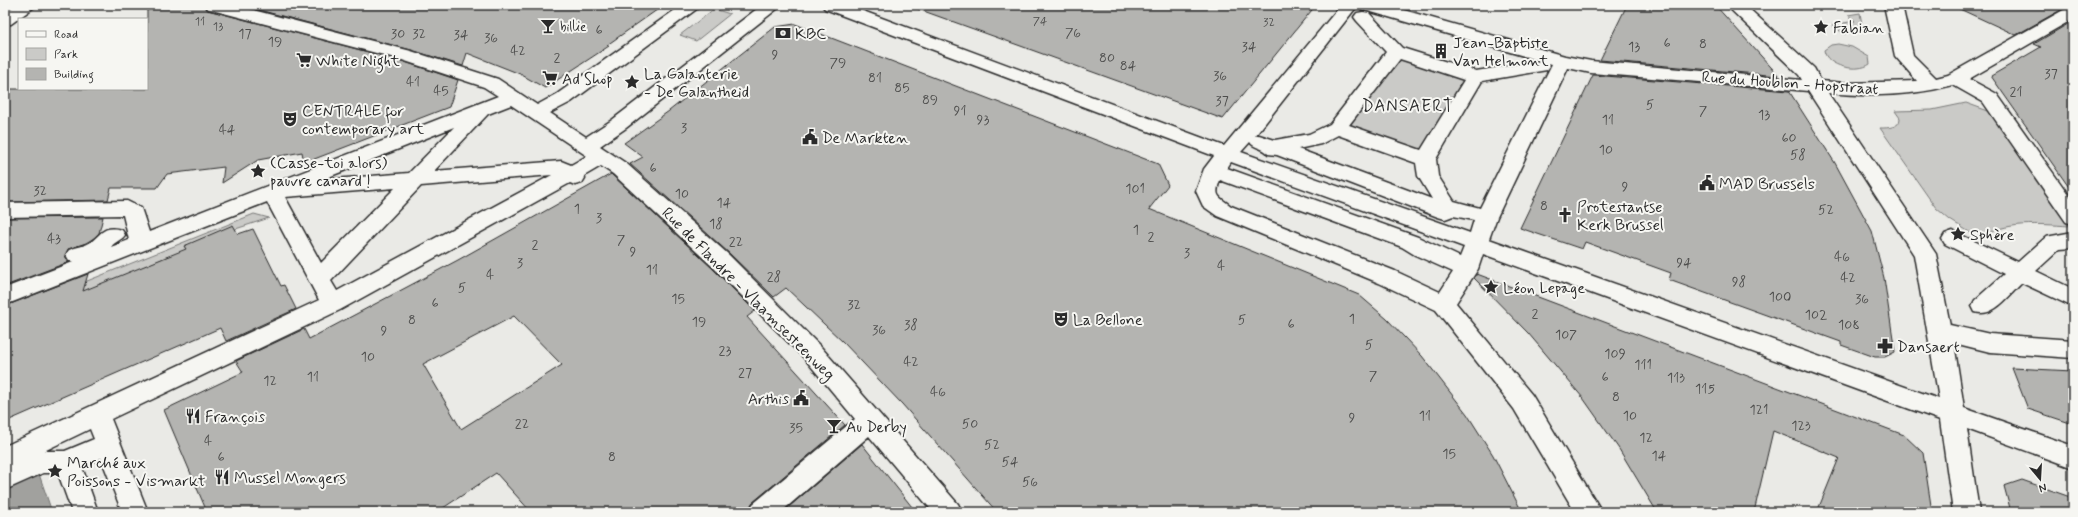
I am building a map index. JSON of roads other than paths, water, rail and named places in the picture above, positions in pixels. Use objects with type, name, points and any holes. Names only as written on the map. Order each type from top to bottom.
[{"type":"street","points":[[5,20],[28,5]]},
{"type":"street","name":"Rue de Flandre - Vlaamsesteenweg","points":[[214,5],[405,55],[491,82],[594,152],[642,188],[721,261],[813,353],[949,512]]},
{"type":"street","points":[[536,113],[564,98],[693,5]]},
{"type":"street","points":[[5,458],[97,416],[332,304],[577,179],[594,152],[620,124],[773,5]]},
{"type":"street","points":[[831,5],[1227,164],[1477,243],[1952,415],[2073,457]]},
{"type":"street","points":[[1735,5],[1807,72],[1824,103],[1925,254],[1949,380],[1956,450],[1966,512]]},
{"type":"street","points":[[1893,5],[1904,56],[1932,85]]},
{"type":"street","points":[[1541,66],[1475,77],[1396,52],[1360,9],[1227,164],[1214,170],[1206,190],[1210,201],[1217,207],[1387,277],[1444,304],[1523,402],[1589,512]]},
{"type":"street","name":"Rue du Houblon - Hopstraat","points":[[1360,9],[1562,61],[1591,67],[1845,89],[1896,88],[1932,85],[1955,79],[2073,12]]},
{"type":"street","points":[[1396,52],[1337,128],[1314,140],[1269,147],[1444,212],[1474,213]]},
{"type":"street","points":[[1444,304],[1467,268],[1486,217],[1562,61]]},
{"type":"street","points":[[1444,212],[1428,176],[1426,159],[1475,77]]},
{"type":"street","points":[[1955,79],[1990,98],[2073,217]]},
{"type":"street","points":[[5,297],[513,97]]},
{"type":"street","points":[[319,278],[482,109]]},
{"type":"street","points":[[1337,128],[1426,159]]},
{"type":"street","points":[[1227,164],[1253,179],[1410,242],[1426,245],[1457,265]]},
{"type":"street","points":[[272,192],[561,168],[577,179]]},
{"type":"street","points":[[272,192],[295,251],[319,278],[332,304]]},
{"type":"street","points":[[5,210],[127,208],[134,213],[141,243]]},
{"type":"street","points":[[155,220],[186,225]]},
{"type":"street","points":[[5,283],[98,248],[106,238],[114,235]]},
{"type":"street","points":[[1953,239],[2073,299]]},
{"type":"street","points":[[1983,306],[2054,242],[2073,240]]},
{"type":"street","points":[[1939,331],[1990,342],[2073,349]]},
{"type":"street","points":[[97,416],[135,512]]},
{"type":"street","points":[[762,512],[871,420]]},
{"type":"street","points":[[5,479],[40,462],[67,462],[96,449]]},
{"type":"street","points":[[67,462],[85,512]]},
{"type":"place","name":"billie","points":[[548,26]]},
{"type":"place","name":"Fabian","points":[[1821,27]]},
{"type":"place","name":"KBC","points":[[783,33]]},
{"type":"place","name":"Jean-Baptiste Van Helmont","points":[[1441,51]]},
{"type":"place","name":"White Night","points":[[304,60]]},
{"type":"place","name":"Ad Shop","points":[[550,78]]},
{"type":"place","name":"La Galanterie - De Galantheid","points":[[632,82]]},
{"type":"place","name":"CENTRALE for contemporary art","points":[[290,119]]},
{"type":"place","name":"De Markten","points":[[810,137]]},
{"type":"place","name":"(Casse-toi alors) pauvre canard !","points":[[258,171]]},
{"type":"place","name":"MAD Brussels","points":[[1707,183]]},
{"type":"place","name":"Protestantse Kerk Brussel","points":[[1565,215]]},
{"type":"place","name":"Sphère","points":[[1958,234]]},
{"type":"place","name":"Léon Lepage","points":[[1491,287]]},
{"type":"place","name":"La Bellone","points":[[1061,319]]},
{"type":"place","name":"Dansaert","points":[[1885,346]]},
{"type":"place","name":"Arthis","points":[[801,398]]},
{"type":"place","name":"François","points":[[193,416]]},
{"type":"place","name":"Au Derby","points":[[834,426]]},
{"type":"place","name":"Marché aux Poissons - Vismarkt","points":[[55,471]]},
{"type":"place","name":"Mussel Mongers","points":[[222,477]]},
{"type":"district","name":"DANSAERT","points":[[1408,105]]}]
